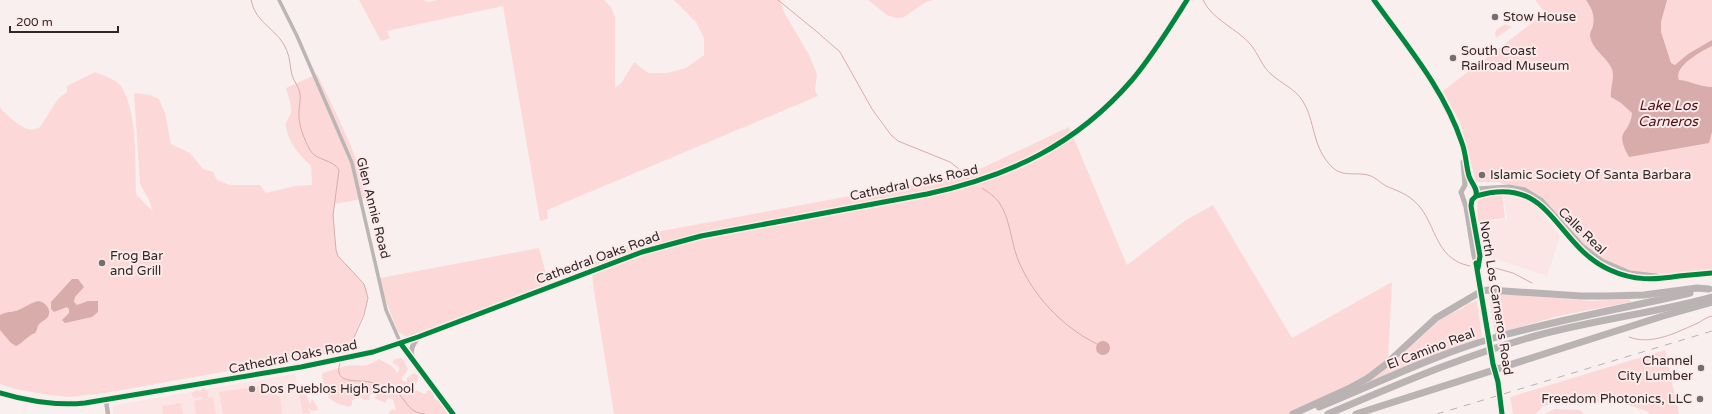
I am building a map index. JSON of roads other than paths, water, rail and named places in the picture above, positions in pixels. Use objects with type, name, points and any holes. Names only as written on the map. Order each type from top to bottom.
[{"type":"highway","points":[[1293,414],[1348,389],[1368,378],[1385,365],[1436,318],[1482,291],[1489,290],[1581,296],[1621,296],[1644,295],[1697,288],[1710,289]]},
{"type":"highway","name":"El Camino Real","points":[[1303,414],[1431,361],[1496,337],[1551,322],[1710,289]]},
{"type":"highway","name":"El Camino Real","points":[[1328,414],[1461,359],[1498,347],[1581,325],[1712,297]]},
{"type":"highway","points":[[1356,414],[1712,302]]},
{"type":"main road","name":"Cathedral Oaks Road","points":[[0,393],[46,403],[79,404],[106,401],[333,361],[401,344],[642,252],[676,242],[956,188],[986,179],[1019,166],[1056,146],[1073,134],[1114,99],[1148,60],[1187,0]]},
{"type":"main road","name":"North Los Carneros Road","points":[[1374,0],[1434,83],[1445,102],[1459,134],[1465,150],[1474,187],[1474,198],[1471,209],[1480,256],[1478,268]]},
{"type":"main road","name":"North Los Carneros Road","points":[[1459,134],[1465,174],[1465,186],[1461,192],[1465,199],[1474,256],[1478,268],[1493,361],[1498,382],[1502,414]]},
{"type":"main road","points":[[1465,186],[1474,187]]},
{"type":"main road","name":"Calle Real","points":[[1474,187],[1509,187],[1525,190],[1541,200],[1582,246],[1602,261],[1630,273],[1653,276],[1678,276],[1712,273]]},
{"type":"main road","name":"Calle Real","points":[[1474,198],[1509,190],[1523,193],[1543,207],[1587,255],[1609,270],[1640,279],[1663,279],[1678,276]]},
{"type":"main road","points":[[1465,199],[1474,198]]},
{"type":"main road","points":[[413,360],[411,350],[412,345],[418,337]]},
{"type":"main road","name":"Glen Annie Road","points":[[401,344],[453,414]]},
{"type":"street","name":"Glen Annie Road","points":[[279,0],[297,36],[352,163],[386,310],[401,344]]},
{"type":"street","points":[[106,401],[108,414]]},
{"type":"water","name":"Lake Los Carneros","points":[[1586,0],[1667,0],[1661,22],[1661,32],[1671,63],[1675,65],[1688,54],[1712,40],[1712,46],[1702,51],[1684,64],[1678,75],[1679,80],[1712,87],[1712,132],[1709,143],[1629,157],[1624,148],[1622,136],[1631,120],[1632,113],[1621,103],[1611,97],[1613,76],[1612,69],[1593,45],[1591,40],[1590,34],[1594,22],[1591,9]]},
{"type":"water","points":[[72,279],[78,279],[84,287],[75,297],[74,302],[77,305],[88,301],[98,301],[98,312],[92,317],[65,323],[62,320],[69,313],[69,309],[67,307],[54,312],[51,309],[51,302]]},
{"type":"water","points":[[38,301],[44,303],[48,307],[49,315],[39,324],[35,333],[16,346],[11,343],[0,330],[0,315],[16,311]]},
{"type":"water","points":[[1103,341],[1108,343],[1110,348],[1108,353],[1103,355],[1098,353],[1096,348],[1098,343]]},
{"type":"waterway","points":[[251,0],[257,15],[279,38],[287,51],[292,75],[299,91],[299,121],[310,150],[313,154],[333,164],[339,170],[333,215],[336,250],[338,256],[364,284],[368,298],[364,315],[347,350]]},
{"type":"waterway","points":[[778,0],[840,52],[872,109],[891,135],[898,141],[950,162],[963,172],[970,181]]},
{"type":"waterway","points":[[1203,0],[1213,14],[1251,45],[1269,72],[1299,96],[1310,117],[1317,143],[1326,160],[1333,168],[1342,173],[1371,176],[1386,186],[1413,200],[1427,217],[1436,238],[1448,255],[1458,262],[1470,266]]},
{"type":"waterway","points":[[982,188],[992,195],[1000,204],[1006,216],[1017,257],[1030,284],[1060,319],[1084,337],[1097,344]]},
{"type":"waterway","points":[[1488,266],[1513,273],[1532,283]]},
{"type":"waterway","points":[[1629,337],[1647,340],[1664,337],[1712,316]]},
{"type":"waterway","points":[[340,363],[340,376],[344,379],[368,382],[390,389],[399,394],[413,410],[425,414]]},
{"type":"railway","points":[[1437,414],[1712,331]]},
{"type":"place","name":"Stow House","points":[[1495,17]]},
{"type":"place","name":"South Coast Railroad Museum","points":[[1453,58]]},
{"type":"place","name":"Islamic Society Of Santa Barbara","points":[[1482,175]]},
{"type":"place","name":"Frog Bar and Grill","points":[[102,263]]},
{"type":"place","name":"Channel City Lumber","points":[[1701,368]]},
{"type":"place","name":"Dos Pueblos High School","points":[[252,389]]},
{"type":"place","name":"Freedom Photonics, LLC","points":[[1700,399]]}]
